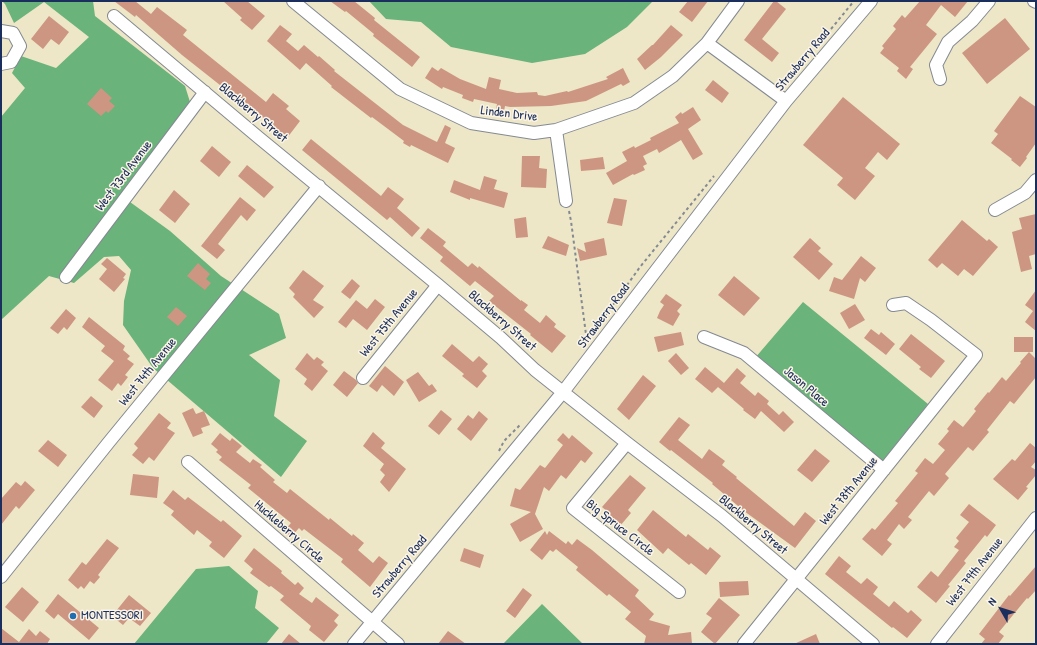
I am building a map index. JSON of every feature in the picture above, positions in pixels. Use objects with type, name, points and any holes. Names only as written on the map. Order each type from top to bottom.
[{"type":"street","name":"Linden Drive","points":[[293,1],[400,89],[407,93],[471,123],[534,133],[556,130],[634,103],[674,76],[707,43],[738,1]]},
{"type":"street","name":"Strawberry Road","points":[[354,644],[563,392],[786,101],[871,1]]},
{"type":"street","points":[[940,79],[936,65],[948,42],[972,21],[989,1]]},
{"type":"street","name":"Blackberry Street","points":[[114,16],[438,285],[563,392],[722,516],[873,644]]},
{"type":"street","points":[[1,31],[13,33],[20,46],[11,62],[1,64]]},
{"type":"street","points":[[707,43],[786,101]]},
{"type":"street","name":"West 73rd Avenue","points":[[66,277],[205,92]]},
{"type":"street","points":[[556,130],[566,201]]},
{"type":"street","points":[[995,210],[1025,193],[1036,180]]},
{"type":"street","name":"West 74th Avenue","points":[[1,578],[119,430],[319,186]]},
{"type":"street","name":"West 75th Avenue","points":[[363,378],[438,285]]},
{"type":"street","name":"West 78th Avenue","points":[[744,644],[976,355],[931,320],[906,303],[893,305]]},
{"type":"street","name":"Jason Place","points":[[704,337],[744,353],[884,470]]},
{"type":"street","name":"Big Spruce Circle","points":[[627,443],[573,508],[679,592]]},
{"type":"street","name":"Huckleberry Circle","points":[[188,462],[398,644]]},
{"type":"street","name":"West 79th Avenue","points":[[937,644],[1036,518]]},
{"type":"path","points":[[829,32],[854,1]]},
{"type":"path","points":[[566,201],[571,221],[587,343],[640,267],[715,174]]},
{"type":"path","points":[[498,452],[504,441],[525,420]]},
{"type":"green space","points":[[2,1],[93,1],[95,16],[185,86],[190,102],[123,190],[130,202],[170,231],[221,276],[279,314],[286,338],[249,355],[280,380],[274,416],[307,441],[281,477],[153,368],[123,325],[124,301],[131,270],[119,256],[104,257],[74,283],[49,276],[1,320],[1,117],[25,88],[12,73],[21,56],[56,68],[89,37],[44,2],[14,23]]},
{"type":"green space","points":[[369,1],[653,1],[627,27],[585,54],[532,63],[451,47],[421,22],[386,19]]},
{"type":"green space","points":[[803,302],[928,404],[881,463],[755,358]]},
{"type":"green space","points":[[229,566],[258,591],[255,608],[279,628],[266,644],[134,644],[196,569]]},
{"type":"green space","points":[[542,604],[583,644],[503,644]]},
{"type":"building","points":[[114,1],[135,1],[151,14],[157,7],[187,30],[183,35],[266,102],[273,93],[289,106],[286,109],[300,121],[287,138],[250,107],[249,108],[182,55],[136,15],[135,17]]},
{"type":"building","points":[[223,1],[247,1],[265,16],[252,30],[240,20],[242,18]]},
{"type":"building","points":[[330,1],[354,1],[375,18],[374,20],[420,57],[412,67],[373,36],[374,34],[346,11],[345,12]]},
{"type":"building","points":[[688,1],[708,1],[692,22],[679,12]]},
{"type":"building","points":[[774,1],[786,9],[762,39],[779,53],[772,62],[744,40]]},
{"type":"building","points":[[920,1],[968,1],[955,17],[941,5],[926,25],[937,34],[910,67],[913,69],[906,79],[897,71],[899,68],[880,53],[884,48],[882,46],[896,29],[893,26],[902,15],[905,18]]},
{"type":"building","points":[[49,16],[69,32],[59,45],[51,39],[43,49],[31,39]]},
{"type":"building","points":[[1005,18],[1030,49],[987,84],[962,53]]},
{"type":"building","points":[[280,25],[292,34],[286,41],[298,51],[304,45],[318,57],[319,56],[335,70],[334,71],[403,125],[437,142],[445,125],[451,128],[445,143],[455,148],[448,163],[411,145],[410,147],[403,143],[404,141],[331,87],[332,86],[306,63],[300,70],[267,41]]},
{"type":"building","points":[[671,25],[683,35],[661,57],[645,70],[637,59],[653,45]]},
{"type":"building","points":[[432,67],[438,71],[441,68],[460,79],[486,89],[489,77],[501,80],[499,89],[517,93],[537,92],[538,95],[545,96],[568,92],[608,79],[606,77],[623,68],[630,82],[623,86],[621,84],[586,101],[551,106],[505,106],[504,111],[496,110],[497,104],[474,99],[473,102],[462,98],[463,95],[443,87],[442,89],[425,78]]},
{"type":"building","points":[[713,80],[729,93],[722,103],[705,90]]},
{"type":"building","points":[[101,88],[112,98],[109,101],[115,106],[108,113],[106,111],[101,116],[87,104]]},
{"type":"building","points":[[1020,96],[1036,107],[1036,143],[1020,167],[991,143],[998,134],[994,131]]},
{"type":"building","points":[[843,97],[900,144],[887,160],[878,152],[865,168],[875,176],[855,200],[837,185],[843,178],[803,145]]},
{"type":"building","points":[[693,107],[701,120],[688,129],[703,154],[693,160],[681,140],[659,153],[657,149],[643,156],[647,164],[643,166],[645,170],[634,175],[633,174],[613,185],[606,173],[627,161],[622,152],[634,146],[635,148],[651,140],[650,138],[679,123],[675,117],[681,112],[682,114]]},
{"type":"building","points":[[311,139],[381,196],[388,187],[404,199],[397,208],[420,228],[412,237],[390,217],[387,220],[302,150]]},
{"type":"building","points":[[212,146],[231,162],[219,177],[200,161]]},
{"type":"building","points":[[522,156],[540,156],[539,168],[547,169],[546,188],[521,187]]},
{"type":"building","points":[[603,157],[605,169],[581,171],[580,160]]},
{"type":"building","points":[[247,165],[274,187],[264,198],[238,176]]},
{"type":"building","points":[[484,176],[497,180],[494,189],[508,193],[504,208],[470,198],[470,200],[450,192],[454,180],[480,190]]},
{"type":"building","points":[[174,190],[190,204],[175,223],[159,210]]},
{"type":"building","points":[[240,197],[256,210],[247,221],[241,215],[225,235],[218,244],[225,250],[217,259],[201,246]]},
{"type":"building","points":[[614,198],[627,200],[622,226],[607,223]]},
{"type":"building","points":[[1036,214],[1036,254],[1029,256],[1032,269],[1021,272],[1012,232],[1022,229],[1019,218]]},
{"type":"building","points":[[526,217],[528,237],[516,238],[514,219]]},
{"type":"building","points":[[962,220],[987,241],[989,239],[998,247],[973,276],[964,269],[958,276],[942,263],[937,268],[928,260]]},
{"type":"building","points":[[428,228],[446,242],[443,246],[468,267],[472,263],[478,268],[479,266],[521,301],[528,305],[524,310],[540,323],[546,315],[556,324],[554,327],[566,336],[552,353],[530,335],[531,334],[489,301],[494,296],[475,281],[470,286],[440,261],[443,257],[420,238]]},
{"type":"building","points":[[548,236],[569,245],[566,256],[542,248]]},
{"type":"building","points":[[604,238],[607,255],[580,261],[577,248],[586,252],[584,243]]},
{"type":"building","points":[[810,238],[821,248],[818,251],[833,264],[819,280],[793,257]]},
{"type":"building","points":[[861,256],[876,268],[865,282],[860,278],[854,299],[829,291],[834,277],[842,280]]},
{"type":"building","points":[[107,258],[126,274],[123,278],[125,279],[114,292],[99,279],[107,269],[101,264]]},
{"type":"building","points":[[198,263],[210,274],[206,279],[211,283],[205,290],[187,276]]},
{"type":"building","points":[[303,270],[324,286],[313,300],[324,307],[314,318],[293,297],[295,294],[289,288]]},
{"type":"building","points":[[734,276],[760,298],[744,316],[718,295]]},
{"type":"building","points":[[352,279],[360,286],[350,299],[341,292]]},
{"type":"building","points":[[1036,290],[1036,331],[1025,322],[1033,311],[1025,305]]},
{"type":"building","points":[[666,294],[682,305],[677,311],[680,314],[673,326],[657,318],[664,305],[660,302]]},
{"type":"building","points":[[375,299],[385,307],[367,330],[353,319],[346,328],[338,322],[356,300],[367,309]]},
{"type":"building","points":[[855,304],[865,320],[849,329],[840,313]]},
{"type":"building","points":[[176,307],[187,316],[178,326],[167,317]]},
{"type":"building","points":[[66,309],[76,318],[67,330],[64,327],[58,334],[50,328]]},
{"type":"building","points":[[89,317],[125,346],[123,350],[130,356],[127,359],[134,364],[125,375],[128,377],[121,386],[118,383],[112,391],[98,380],[114,361],[101,351],[105,346],[82,327]]},
{"type":"building","points":[[871,329],[879,335],[881,332],[895,344],[886,355],[864,338]]},
{"type":"building","points":[[681,332],[684,345],[658,352],[654,337]]},
{"type":"building","points":[[911,334],[945,361],[931,378],[919,369],[921,367],[899,349]]},
{"type":"building","points":[[1014,337],[1033,337],[1033,352],[1014,352]]},
{"type":"building","points":[[452,344],[473,362],[479,356],[488,364],[482,371],[487,376],[477,388],[462,376],[464,374],[442,356]]},
{"type":"building","points":[[1029,352],[1036,359],[1036,377],[1014,404],[1010,401],[987,430],[989,432],[973,451],[968,447],[945,474],[949,478],[934,496],[929,491],[908,517],[912,520],[904,529],[899,524],[887,540],[892,544],[882,556],[862,539],[872,528],[875,530],[898,503],[895,501],[918,473],[915,471],[925,458],[933,464],[945,450],[938,444],[949,431],[947,429],[954,420],[963,427],[976,411],[974,409],[988,392],[989,393],[1002,377],[1006,381]]},
{"type":"building","points":[[307,353],[314,360],[317,357],[324,362],[321,365],[328,371],[312,391],[304,384],[307,379],[295,369]]},
{"type":"building","points":[[676,353],[689,368],[681,375],[668,361]]},
{"type":"building","points":[[385,366],[404,382],[394,396],[382,385],[377,392],[369,386]]},
{"type":"building","points":[[705,367],[724,383],[737,368],[746,376],[740,383],[755,396],[758,392],[769,401],[767,404],[779,415],[783,411],[794,422],[784,432],[761,411],[755,419],[718,387],[712,393],[695,379]]},
{"type":"building","points":[[344,371],[358,383],[347,397],[333,385]]},
{"type":"building","points":[[418,372],[429,386],[432,384],[437,391],[419,402],[406,380]]},
{"type":"building","points":[[643,375],[656,386],[629,420],[617,409]]},
{"type":"building","points":[[91,396],[103,406],[94,418],[81,407]]},
{"type":"building","points":[[193,408],[196,414],[204,411],[210,425],[201,428],[203,433],[193,437],[182,413]]},
{"type":"building","points":[[441,410],[452,419],[439,435],[428,426]]},
{"type":"building","points":[[479,411],[488,419],[471,441],[457,429],[468,415],[473,419]]},
{"type":"building","points":[[159,413],[171,423],[167,428],[175,433],[154,461],[149,457],[143,464],[132,455],[138,448],[134,444]]},
{"type":"building","points":[[679,417],[690,425],[678,440],[702,459],[709,449],[725,461],[722,465],[737,477],[736,478],[794,526],[805,512],[816,521],[795,548],[744,511],[712,484],[713,483],[659,442]]},
{"type":"building","points":[[373,432],[385,443],[381,448],[406,469],[389,492],[380,482],[385,475],[380,470],[384,464],[363,446]]},
{"type":"building","points":[[220,433],[230,441],[232,438],[242,446],[236,452],[250,463],[253,459],[262,465],[260,467],[275,480],[273,482],[287,493],[290,489],[329,520],[330,518],[352,536],[353,534],[364,543],[358,550],[373,563],[379,556],[388,563],[370,587],[341,562],[343,559],[304,529],[302,531],[299,528],[291,537],[284,531],[291,523],[248,488],[251,485],[219,460],[222,457],[216,452],[218,450],[211,444]]},
{"type":"building","points":[[563,433],[569,439],[572,435],[593,453],[585,463],[581,460],[566,479],[561,475],[549,491],[544,487],[535,514],[543,529],[520,542],[510,524],[531,512],[510,506],[515,488],[520,490],[540,465],[545,468],[563,445],[557,440]]},
{"type":"building","points":[[48,440],[67,455],[58,467],[38,451]]},
{"type":"building","points":[[1030,443],[1036,448],[1036,461],[1031,467],[1036,470],[1036,475],[1018,500],[993,479],[1012,459],[1015,461]]},
{"type":"building","points":[[815,449],[830,461],[812,482],[797,470]]},
{"type":"building","points":[[133,474],[159,477],[157,498],[130,495]]},
{"type":"building","points":[[630,475],[646,488],[628,510],[631,513],[620,526],[606,515],[608,512],[602,507]]},
{"type":"building","points":[[25,481],[35,490],[19,509],[16,506],[1,525],[1,499],[16,482],[21,486]]},
{"type":"building","points":[[173,490],[185,500],[188,497],[221,522],[223,520],[242,536],[224,558],[209,546],[212,542],[197,530],[194,535],[171,515],[174,511],[163,503]]},
{"type":"building","points":[[969,504],[996,525],[987,537],[985,535],[964,561],[966,563],[936,603],[917,587],[931,571],[938,577],[959,550],[954,547],[959,541],[956,538],[969,522],[960,515]]},
{"type":"building","points":[[653,510],[686,537],[688,534],[708,550],[710,547],[721,556],[706,575],[691,563],[689,565],[668,548],[663,554],[637,530]]},
{"type":"building","points":[[545,531],[547,535],[549,531],[566,544],[568,541],[572,545],[577,539],[592,550],[639,590],[635,596],[654,614],[649,620],[670,626],[668,635],[691,632],[692,644],[644,644],[646,636],[625,619],[631,612],[609,594],[607,596],[576,570],[578,567],[556,549],[553,552],[550,550],[542,560],[530,550]]},
{"type":"building","points":[[107,539],[119,548],[98,575],[100,577],[94,584],[90,581],[84,589],[81,586],[78,589],[68,580],[82,562],[86,565]]},
{"type":"building","points":[[254,548],[282,571],[281,573],[295,585],[298,582],[304,588],[299,594],[312,603],[316,597],[339,615],[334,621],[338,625],[324,642],[309,630],[311,626],[280,600],[284,596],[250,573],[253,569],[244,561]]},
{"type":"building","points":[[464,548],[484,555],[480,568],[460,561]]},
{"type":"building","points":[[839,556],[851,566],[846,572],[861,584],[867,578],[878,587],[873,594],[889,607],[894,601],[908,613],[911,610],[922,620],[907,638],[893,627],[892,628],[825,574]]},
{"type":"building","points":[[1036,566],[1036,590],[1028,599],[1027,598],[999,632],[1004,636],[998,644],[981,644],[985,639],[979,634],[1009,595],[1010,596]]},
{"type":"building","points":[[748,581],[749,595],[720,597],[719,582]]},
{"type":"building","points":[[22,587],[39,602],[23,622],[5,607]]},
{"type":"building","points":[[523,588],[532,595],[515,618],[506,611]]},
{"type":"building","name":"MONTESSORI","points":[[58,594],[99,628],[89,640],[58,614],[54,619],[45,611]]},
{"type":"building","points":[[129,595],[151,613],[140,626],[129,618],[123,625],[112,616]]},
{"type":"building","points":[[719,598],[740,615],[715,644],[701,632],[712,618],[706,614]]},
{"type":"building","points":[[1,628],[19,642],[29,629],[36,636],[40,631],[50,639],[47,644],[1,644]]},
{"type":"building","points":[[448,631],[466,644],[438,644]]},
{"type":"building","points":[[289,634],[301,644],[281,644]]},
{"type":"building","points":[[816,634],[820,644],[794,644]]},
{"type":"place","name":"MONTESSORI","points":[[73,616]]}]
